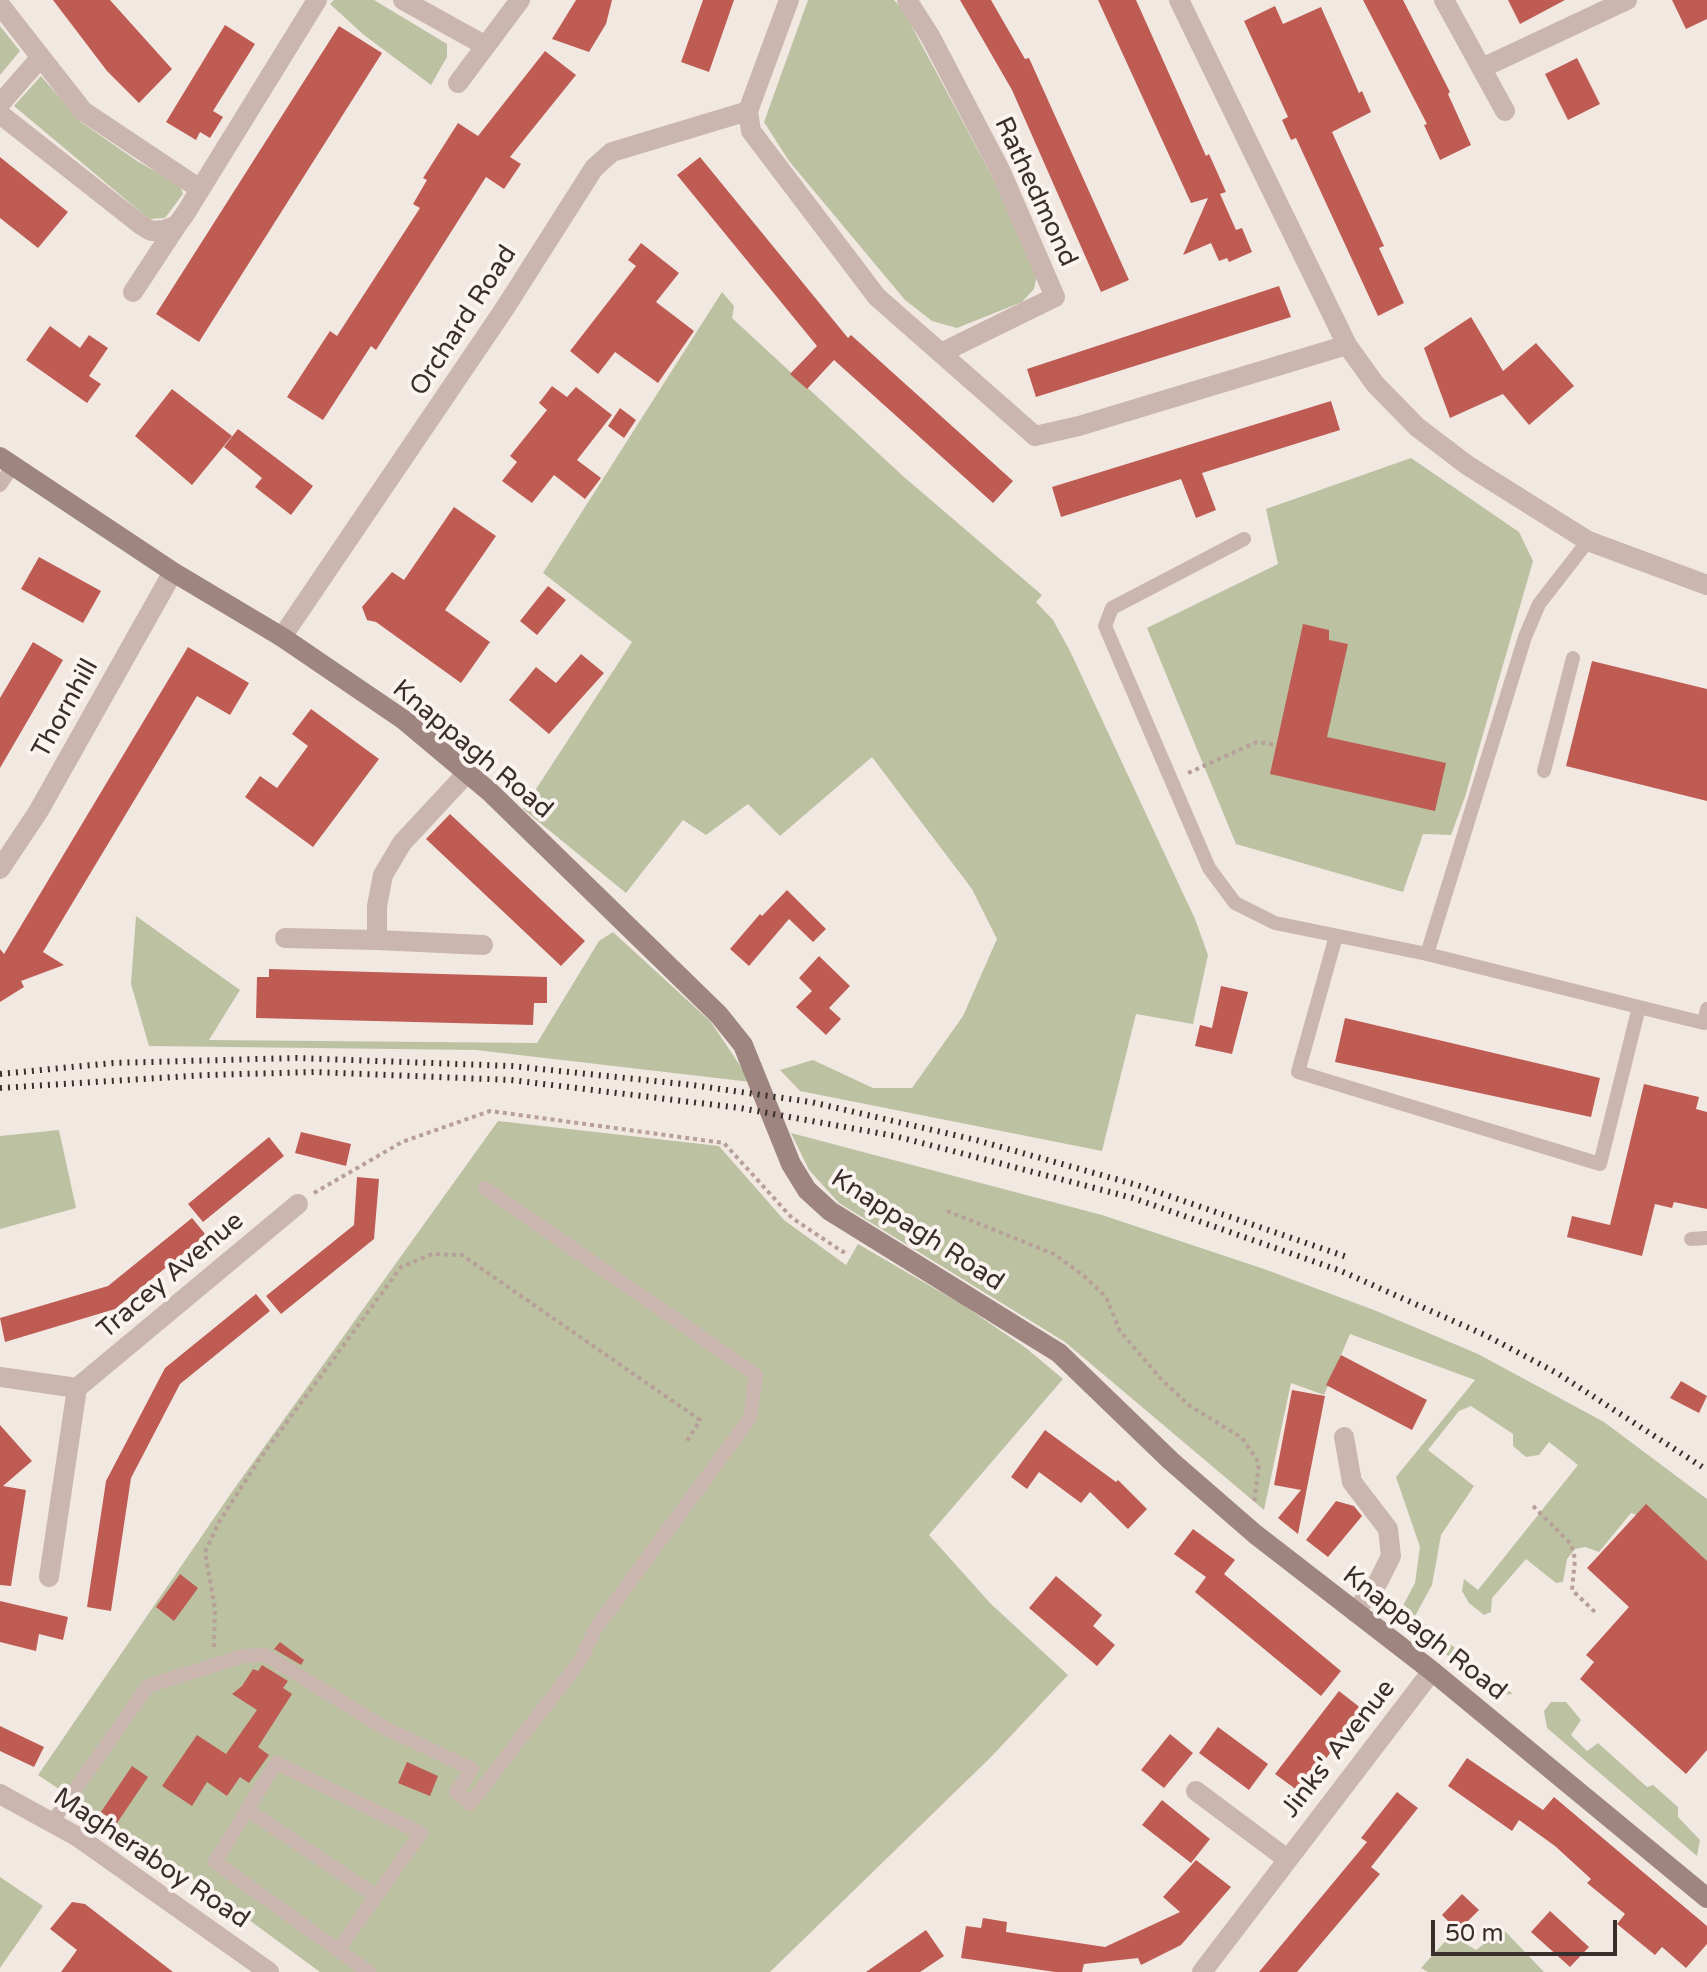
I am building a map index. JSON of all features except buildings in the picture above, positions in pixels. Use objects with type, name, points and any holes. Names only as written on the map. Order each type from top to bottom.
[{"type":"main road","name":"Knappagh Road","points":[[6,462],[173,572],[282,637],[404,720],[467,773],[719,1015],[743,1045],[791,1164],[807,1190],[830,1211],[1059,1353],[1171,1461],[1255,1534],[1432,1671],[1707,1898]]},
{"type":"street","points":[[133,292],[317,0]]},
{"type":"street","points":[[403,0],[486,46]]},
{"type":"street","points":[[458,83],[520,0]]},
{"type":"street","points":[[789,0],[748,111],[751,131],[877,297],[1035,436],[1079,426],[1347,345]]},
{"type":"street","name":"Rathedmond","points":[[907,0],[930,36],[1001,172],[1055,297],[943,352]]},
{"type":"street","points":[[1179,0],[1347,345],[1375,384],[1417,427],[1467,465],[1588,541],[1707,585]]},
{"type":"street","points":[[1444,0],[1505,111]]},
{"type":"street","points":[[1482,68],[1627,0]]},
{"type":"street","points":[[0,5],[83,111],[200,189]]},
{"type":"street","points":[[0,104],[41,57]]},
{"type":"street","name":"Orchard Road","points":[[282,637],[497,321],[594,168],[612,152],[748,111]]},
{"type":"street","points":[[0,114],[151,231],[177,225]]},
{"type":"street","name":"Thornhill","points":[[0,869],[38,812],[173,572]]},
{"type":"street","points":[[377,940],[377,906],[383,875],[402,843],[467,773]]},
{"type":"street","points":[[285,938],[483,945]]},
{"type":"street","name":"Tracey Avenue","points":[[77,1388],[298,1204]]},
{"type":"street","points":[[0,1377],[77,1388],[49,1577]]},
{"type":"street","points":[[1344,1437],[1352,1482],[1388,1529],[1391,1556],[1378,1582],[1355,1612]]},
{"type":"street","name":"Jinks' Avenue","points":[[1202,1972],[1385,1737],[1432,1671]]},
{"type":"street","name":"Jinks' Avenue","points":[[1196,1791],[1287,1859]]},
{"type":"street","name":"Magheraboy Road","points":[[0,1794],[53,1821],[269,1972]]},
{"type":"lane","points":[[0,485],[6,462]]},
{"type":"lane","points":[[1244,539],[1112,608],[1105,626],[1209,868],[1235,903],[1275,923],[1427,954],[1704,1023],[1707,1009]]},
{"type":"lane","points":[[1427,954],[1525,637],[1539,604],[1588,541]]},
{"type":"lane","points":[[1544,771],[1573,658]]},
{"type":"lane","points":[[1336,936],[1298,1072],[1600,1164],[1639,1007]]},
{"type":"lane","points":[[53,1821],[148,1686],[243,1656],[265,1655],[385,1728],[472,1769],[456,1792],[470,1804],[580,1661],[596,1628],[750,1418],[756,1375],[485,1188]]},
{"type":"lane","points":[[1691,1239],[1707,1238]]},
{"type":"lane","points":[[338,1950],[421,1833],[276,1763],[215,1862],[338,1950],[369,1972]]},
{"type":"lane","points":[[249,1811],[376,1896]]},
{"type":"path","points":[[1171,781],[1257,742],[1277,745]]},
{"type":"path","points":[[298,1204],[402,1142],[490,1111],[724,1143],[792,1218],[843,1252]]},
{"type":"path","points":[[947,1211],[1054,1254],[1084,1276],[1106,1297],[1120,1331],[1162,1380],[1190,1406],[1242,1438],[1259,1463],[1257,1500]]},
{"type":"path","points":[[214,1666],[215,1609],[205,1552],[219,1522],[259,1460],[401,1267],[432,1254],[462,1255],[700,1420],[687,1441]]},
{"type":"path","points":[[1533,1506],[1571,1544],[1575,1559],[1572,1590],[1596,1613]]},
{"type":"green space","points":[[334,0],[374,0],[447,44],[447,57],[431,85],[364,35],[330,4]]},
{"type":"green space","points":[[808,0],[894,0],[903,10],[995,182],[1037,275],[1034,289],[1022,302],[957,328],[932,321],[905,300],[789,161],[764,122]]},
{"type":"green space","points":[[0,26],[20,51],[0,75]]},
{"type":"green space","points":[[41,76],[81,122],[137,161],[180,185],[183,194],[165,218],[149,219],[14,106]]},
{"type":"green space","points":[[722,292],[734,306],[732,318],[904,477],[1042,595],[1036,602],[1053,620],[1070,651],[1195,919],[1208,955],[1193,1024],[1136,1014],[1102,1151],[800,1091],[780,1070],[813,1060],[873,1088],[912,1088],[963,1016],[997,939],[972,889],[872,757],[780,836],[748,804],[706,835],[683,820],[626,893],[523,809],[632,642],[543,573]]},
{"type":"green space","points":[[1411,458],[1519,532],[1533,561],[1465,797],[1451,835],[1423,834],[1403,892],[1236,844],[1147,628],[1278,564],[1266,509]]},
{"type":"green space","points":[[136,916],[240,990],[209,1040],[537,1043],[599,941],[613,932],[711,1022],[751,1082],[476,1050],[149,1046],[131,984]]},
{"type":"green space","points":[[498,1121],[719,1146],[784,1220],[846,1265],[858,1244],[963,1305],[1026,1348],[1063,1379],[929,1535],[991,1604],[1068,1675],[991,1757],[770,1972],[320,1972],[189,1876],[38,1775],[234,1489]]},
{"type":"green space","points":[[59,1130],[76,1208],[0,1229],[0,1136]]},
{"type":"green space","points":[[791,1133],[1102,1215],[1264,1269],[1374,1310],[1478,1354],[1604,1422],[1707,1499],[1707,1569],[1657,1522],[1631,1513],[1599,1552],[1585,1547],[1575,1549],[1567,1559],[1563,1582],[1556,1583],[1526,1559],[1492,1598],[1491,1612],[1484,1615],[1469,1603],[1462,1591],[1464,1579],[1478,1590],[1578,1465],[1549,1442],[1539,1455],[1526,1457],[1513,1446],[1513,1434],[1471,1406],[1459,1411],[1428,1450],[1474,1486],[1441,1535],[1432,1585],[1415,1616],[1513,1694],[1496,1695],[1398,1615],[1415,1583],[1420,1547],[1396,1477],[1475,1380],[1350,1334],[1324,1395],[1291,1383],[1264,1510],[1065,1342],[839,1203],[809,1170]]},
{"type":"green space","points":[[1551,1702],[1566,1702],[1581,1720],[1571,1735],[1587,1751],[1598,1743],[1647,1787],[1653,1785],[1678,1807],[1678,1817],[1700,1840],[1697,1856],[1547,1728],[1544,1711]]},
{"type":"green space","points":[[0,1877],[43,1906],[0,1968]]},
{"type":"green space","points":[[1503,1929],[1544,1972],[1428,1972],[1421,1968],[1451,1935],[1476,1950]]},
{"type":"railway","points":[[0,1074],[113,1063],[296,1058],[512,1066],[692,1085],[811,1102],[976,1140],[1137,1185],[1347,1257]]},
{"type":"railway","points":[[0,1088],[207,1075],[314,1072],[511,1080],[740,1108],[895,1136],[1133,1198],[1341,1271],[1487,1336],[1557,1373],[1707,1470]]}]
